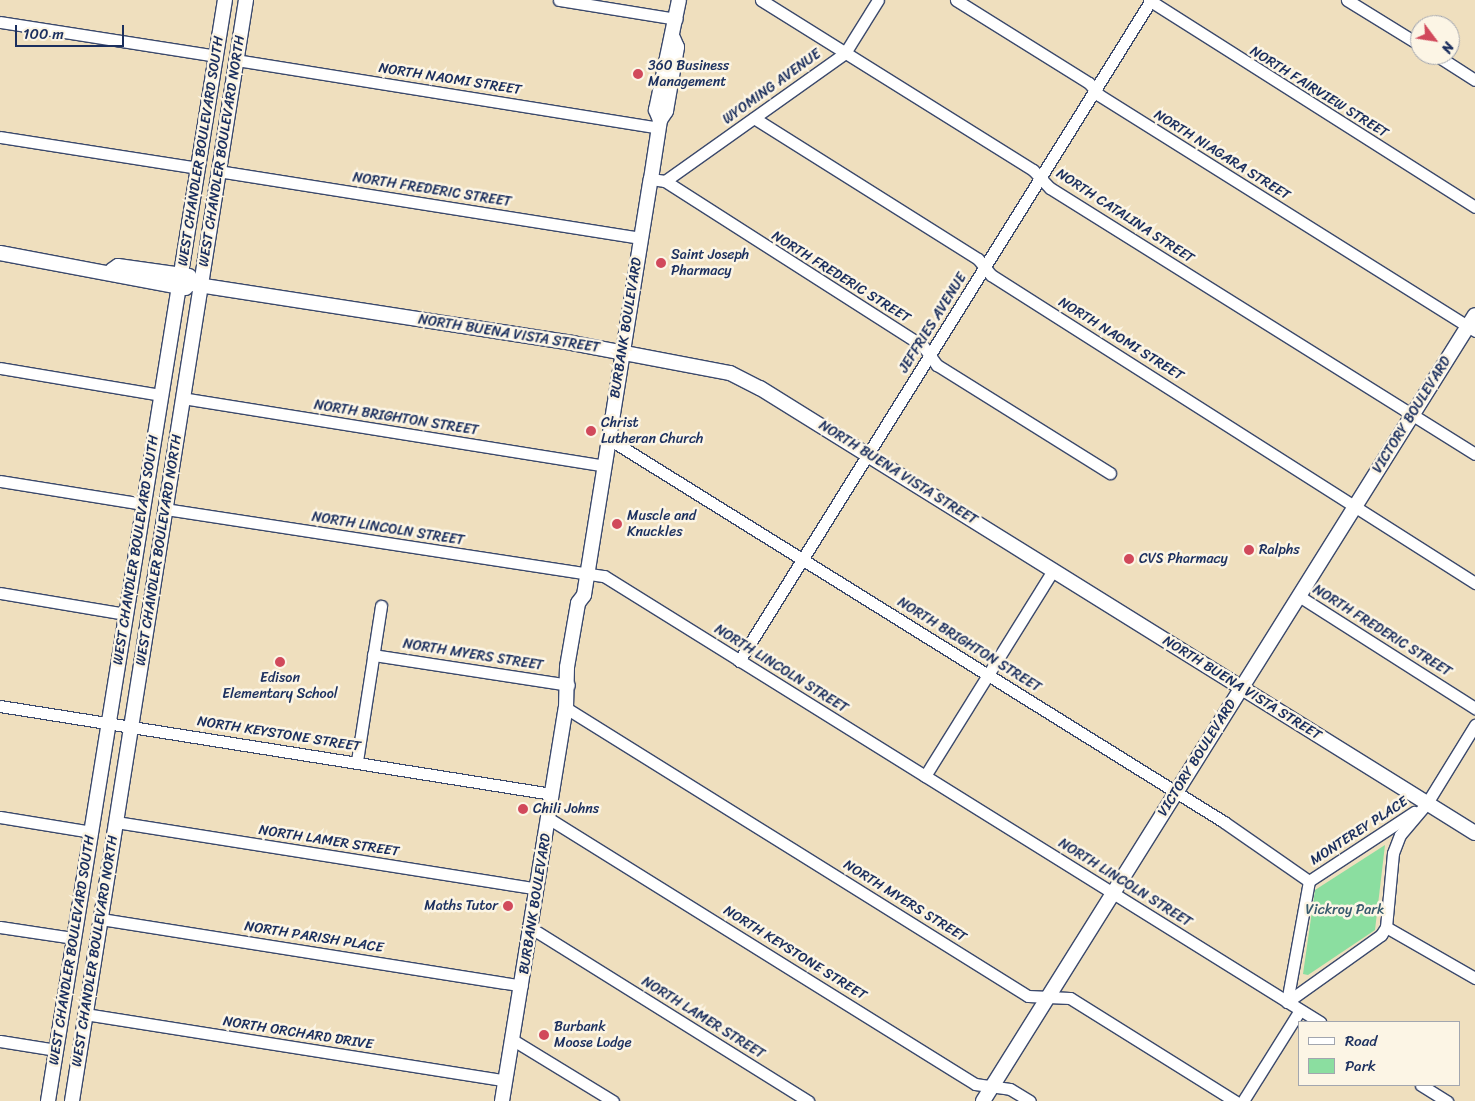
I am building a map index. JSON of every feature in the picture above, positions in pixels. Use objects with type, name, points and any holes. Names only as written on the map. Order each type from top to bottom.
[{"type":"main road","name":"WEST CHANDLER BOULEVARD SOUTH","points":[[48,1101],[225,0]]},
{"type":"main road","name":"WEST CHANDLER BOULEVARD NORTH","points":[[72,1101],[246,0]]},
{"type":"main road","name":"BURBANK BOULEVARD","points":[[502,1101],[570,681],[577,668],[587,605],[584,595],[641,238],[658,180],[659,124],[666,111],[677,47],[673,38],[679,0]]},
{"type":"main road","name":"NORTH BUENA VISTA STREET","points":[[0,253],[112,272],[118,266],[250,295],[623,352],[730,373],[868,454],[1475,833]]},
{"type":"main road","name":"VICTORY BOULEVARD","points":[[984,1101],[1412,414],[1473,324]]},
{"type":"street","points":[[559,0],[676,19]]},
{"type":"street","name":"NORTH CATALINA STREET","points":[[761,0],[1040,178],[1050,188],[1475,454]]},
{"type":"street","name":"WYOMING AVENUE","points":[[658,180],[754,118],[845,53],[878,0]]},
{"type":"street","name":"NORTH NIAGARA STREET","points":[[956,0],[1095,90],[1473,324]]},
{"type":"street","name":"JEFFRIES AVENUE","points":[[739,661],[1150,0]]},
{"type":"street","name":"NORTH FAIRVIEW STREET","points":[[1150,0],[1475,207]]},
{"type":"street","points":[[1347,0],[1410,39]]},
{"type":"street","points":[[0,22],[216,56]]},
{"type":"street","name":"NORTH NAOMI STREET","points":[[236,60],[659,124]]},
{"type":"street","points":[[1452,65],[1475,80]]},
{"type":"street","name":"NORTH NAOMI STREET","points":[[754,118],[978,258],[984,267],[1475,583]]},
{"type":"street","points":[[0,137],[198,168]]},
{"type":"street","name":"NORTH FREDERIC STREET","points":[[218,171],[641,238]]},
{"type":"street","name":"NORTH FREDERIC STREET","points":[[658,180],[923,346],[937,365],[1110,473]]},
{"type":"street","points":[[0,368],[161,395]]},
{"type":"street","name":"NORTH BRIGHTON STREET","points":[[182,398],[605,466]]},
{"type":"street","name":"NORTH BRIGHTON STREET","points":[[609,439],[1175,792],[1309,881]]},
{"type":"street","points":[[0,481],[144,504]]},
{"type":"street","name":"NORTH LINCOLN STREET","points":[[165,509],[587,576],[604,576],[1112,895],[1318,1021]]},
{"type":"street","points":[[924,776],[1053,570]]},
{"type":"street","points":[[0,593],[126,614]]},
{"type":"street","name":"NORTH FREDERIC STREET","points":[[1299,596],[1475,708]]},
{"type":"street","points":[[356,761],[381,606]]},
{"type":"street","name":"NORTH MYERS STREET","points":[[373,655],[570,681]]},
{"type":"street","name":"NORTH KEYSTONE STREET","points":[[0,706],[356,761],[552,794]]},
{"type":"street","name":"NORTH MYERS STREET","points":[[566,708],[1028,996],[1070,998],[1235,1101]]},
{"type":"street","points":[[1287,1002],[1312,982],[1381,935],[1386,927],[1393,853],[1400,835],[1427,804],[1475,725]]},
{"type":"street","name":"MONTEREY PLACE","points":[[1287,1002],[1309,881],[1427,804]]},
{"type":"street","points":[[0,817],[92,832]]},
{"type":"street","name":"NORTH KEYSTONE STREET","points":[[548,818],[975,1084],[1010,1089],[1030,1101]]},
{"type":"street","name":"NORTH LAMER STREET","points":[[116,822],[537,889]]},
{"type":"street","points":[[1375,838],[1389,842],[1393,853]]},
{"type":"street","name":"NORTH PARISH PLACE","points":[[101,919],[522,986]]},
{"type":"street","points":[[0,927],[74,938]]},
{"type":"street","points":[[1386,927],[1475,978]]},
{"type":"street","name":"NORTH LAMER STREET","points":[[531,928],[808,1101]]},
{"type":"street","points":[[1294,970],[1300,979],[1312,982]]},
{"type":"street","points":[[1243,1101],[1300,1010]]},
{"type":"street","name":"NORTH ORCHARD DRIVE","points":[[85,1014],[506,1081]]},
{"type":"street","points":[[513,1040],[613,1101]]},
{"type":"street","points":[[0,1041],[56,1050]]},
{"type":"street","points":[[1423,1086],[1447,1101]]},
{"type":"green space","name":"Vickroy Park","points":[[1385,845],[1375,930],[1308,975],[1303,974],[1315,890]]},
{"type":"place","name":"360 Business Management","points":[[638,74]]},
{"type":"place","name":"Saint Joseph Pharmacy","points":[[661,263]]},
{"type":"place","name":"Christ Lutheran Church","points":[[591,431]]},
{"type":"place","name":"Muscle and Knuckles","points":[[617,524]]},
{"type":"place","name":"Ralphs","points":[[1249,550]]},
{"type":"place","name":"CVS Pharmacy","points":[[1129,559]]},
{"type":"place","name":"Edison Elementary School","points":[[280,662]]},
{"type":"place","name":"Chili Johns","points":[[523,809]]},
{"type":"place","name":"Maths Tutor","points":[[508,906]]},
{"type":"place","name":"Burbank Moose Lodge","points":[[544,1035]]}]
